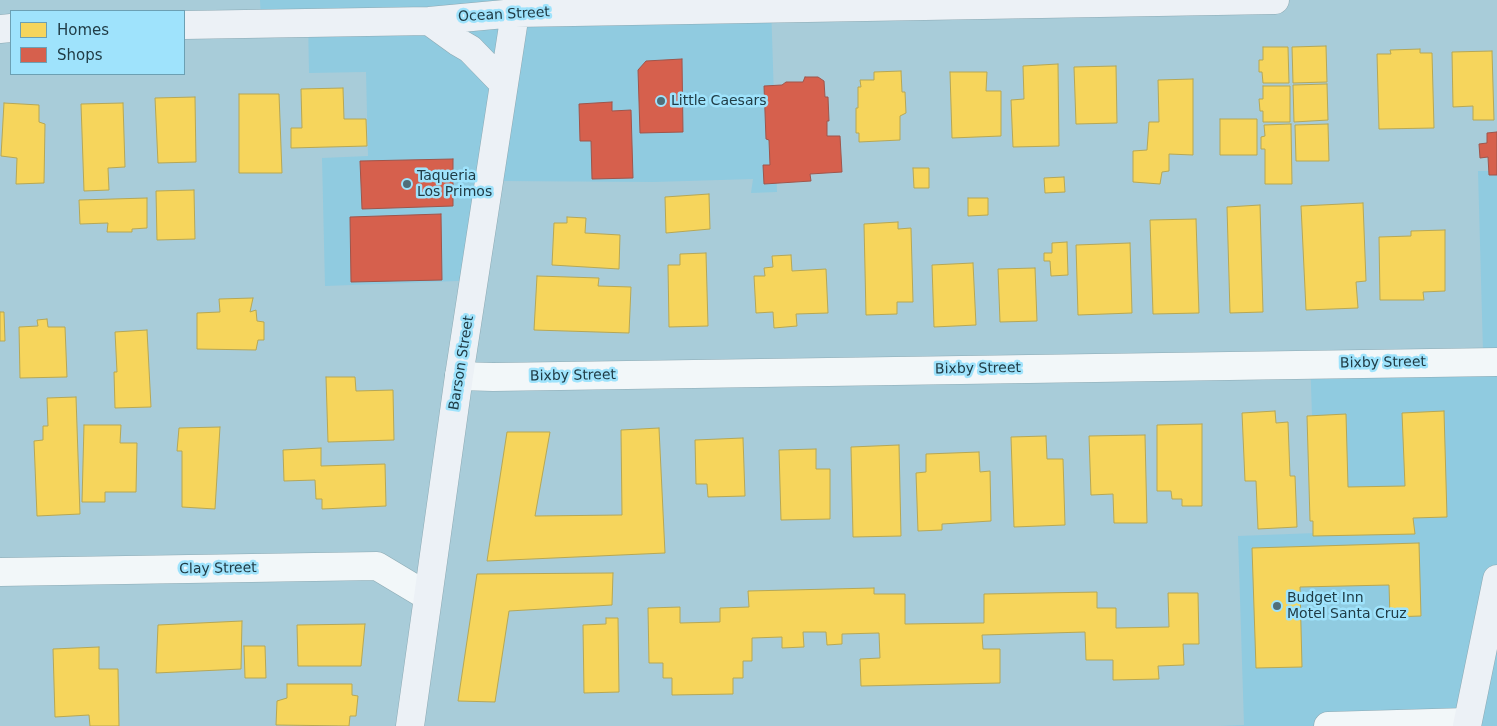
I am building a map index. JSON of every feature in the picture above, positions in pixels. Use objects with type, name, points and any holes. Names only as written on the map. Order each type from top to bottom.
[{"type":"main road","name":"Ocean Street","points":[[185,25],[429,21],[516,7],[1275,0]]},
{"type":"main road","name":"Barson Street","points":[[410,726],[459,376],[516,7]]},
{"type":"main road","points":[[429,21],[470,49],[503,83]]},
{"type":"main road","points":[[1467,724],[1497,579]]},
{"type":"street","name":"Bixby Street","points":[[459,376],[1497,362]]},
{"type":"street","name":"Clay Street","points":[[0,572],[376,566],[427,596]]},
{"type":"street","points":[[1328,726],[1467,724]]},
{"type":"shaded area","points":[[260,0],[816,0],[771,4],[777,192],[751,193],[753,179],[654,182],[499,181],[484,280],[325,286],[322,158],[368,156],[366,72],[309,73],[308,19],[261,20]]},
{"type":"shaded area","points":[[1478,171],[1497,171],[1497,726],[1219,726],[1244,725],[1238,536],[1316,533],[1310,357],[1483,352]]},
{"type":"building: Homes","points":[[1326,46],[1327,82],[1293,83],[1292,47]]},
{"type":"building: Homes","points":[[1263,47],[1288,47],[1289,83],[1263,83],[1262,72],[1259,72],[1259,60],[1263,60]]},
{"type":"building: Homes","points":[[1420,49],[1420,53],[1432,53],[1434,128],[1379,129],[1377,54],[1391,54],[1390,50]]},
{"type":"building: Homes","points":[[1492,51],[1494,120],[1473,120],[1473,106],[1453,107],[1452,52]]},
{"type":"building: Homes","points":[[1058,64],[1059,146],[1013,147],[1011,100],[1024,99],[1023,66]]},
{"type":"building: Homes","points":[[1116,66],[1117,123],[1076,124],[1074,67]]},
{"type":"building: Homes","points":[[901,71],[906,113],[900,116],[900,140],[859,142],[859,133],[856,133],[856,108],[858,108],[858,87],[861,87],[860,80],[874,80],[874,72]]},
{"type":"building: Homes","points":[[950,72],[987,72],[986,91],[1001,91],[1001,136],[952,138]]},
{"type":"building: Homes","points":[[1193,79],[1193,155],[1169,154],[1169,171],[1162,172],[1160,184],[1133,182],[1133,151],[1147,150],[1149,122],[1159,122],[1158,80]]},
{"type":"building: Homes","points":[[1327,84],[1328,120],[1294,122],[1293,85]]},
{"type":"building: Homes","points":[[1263,86],[1290,86],[1290,122],[1263,122],[1263,111],[1260,111],[1259,99],[1263,99]]},
{"type":"building: Homes","points":[[343,88],[344,119],[366,119],[367,146],[291,148],[291,128],[302,128],[301,89]]},
{"type":"building: Homes","points":[[239,94],[279,94],[282,173],[239,173]]},
{"type":"building: Homes","points":[[195,97],[196,162],[158,163],[155,98]]},
{"type":"building: Homes","points":[[4,103],[39,105],[39,122],[45,124],[44,183],[16,184],[17,158],[1,156]]},
{"type":"building: Homes","points":[[123,103],[125,167],[108,168],[109,190],[84,191],[81,104]]},
{"type":"building: Homes","points":[[1220,119],[1257,119],[1257,155],[1220,155]]},
{"type":"building: Homes","points":[[1291,124],[1292,184],[1265,184],[1265,149],[1261,149],[1261,137],[1265,136],[1264,125]]},
{"type":"building: Homes","points":[[1328,124],[1329,161],[1296,161],[1295,125]]},
{"type":"building: Homes","points":[[913,168],[929,168],[929,188],[914,188]]},
{"type":"building: Homes","points":[[1064,177],[1065,192],[1045,193],[1044,178]]},
{"type":"building: Homes","points":[[194,190],[195,239],[157,240],[156,191]]},
{"type":"building: Homes","points":[[709,194],[710,229],[666,233],[665,197]]},
{"type":"building: Homes","points":[[147,198],[147,228],[132,229],[132,232],[107,232],[108,223],[80,224],[79,200]]},
{"type":"building: Homes","points":[[968,198],[988,198],[988,215],[968,216]]},
{"type":"building: Homes","points":[[1363,203],[1366,281],[1356,282],[1358,308],[1306,310],[1301,206]]},
{"type":"building: Homes","points":[[1260,205],[1263,312],[1230,313],[1227,207]]},
{"type":"building: Homes","points":[[567,217],[586,218],[585,233],[620,235],[619,269],[552,265],[554,223],[567,223]]},
{"type":"building: Homes","points":[[1196,219],[1199,313],[1153,314],[1150,220]]},
{"type":"building: Homes","points":[[898,222],[898,229],[911,228],[913,302],[897,302],[897,314],[866,315],[864,224]]},
{"type":"building: Homes","points":[[1445,230],[1445,291],[1423,292],[1424,300],[1380,300],[1379,237],[1411,236],[1411,231]]},
{"type":"building: Homes","points":[[1067,242],[1068,275],[1051,276],[1050,261],[1044,261],[1044,253],[1052,253],[1052,243]]},
{"type":"building: Homes","points":[[1130,243],[1132,313],[1078,315],[1076,245]]},
{"type":"building: Homes","points":[[706,253],[708,326],[669,327],[668,265],[680,265],[680,254]]},
{"type":"building: Homes","points":[[791,255],[792,271],[826,269],[828,313],[796,314],[797,326],[774,328],[773,312],[756,313],[754,276],[765,276],[764,268],[773,267],[772,256]]},
{"type":"building: Homes","points":[[973,263],[976,325],[934,327],[932,265]]},
{"type":"building: Homes","points":[[1035,268],[1037,321],[1000,322],[998,269]]},
{"type":"building: Homes","points":[[537,276],[599,278],[598,286],[631,287],[629,333],[534,330]]},
{"type":"building: Homes","points":[[253,298],[250,312],[256,310],[257,321],[264,322],[264,340],[258,340],[256,350],[197,349],[197,313],[220,312],[219,299]]},
{"type":"building: Homes","points":[[0,312],[4,312],[5,341],[0,341]]},
{"type":"building: Homes","points":[[47,319],[48,327],[65,327],[67,377],[20,378],[19,327],[38,326],[37,320]]},
{"type":"building: Homes","points":[[147,330],[151,407],[115,408],[114,372],[117,372],[115,332]]},
{"type":"building: Homes","points":[[326,377],[355,377],[356,391],[393,390],[394,440],[328,442]]},
{"type":"building: Homes","points":[[76,397],[80,514],[37,516],[34,441],[43,440],[43,426],[48,426],[47,398]]},
{"type":"building: Homes","points":[[1275,411],[1276,423],[1288,422],[1290,476],[1295,476],[1297,527],[1258,529],[1256,481],[1245,481],[1242,413]]},
{"type":"building: Homes","points":[[1444,411],[1447,517],[1413,518],[1415,534],[1313,536],[1313,521],[1310,521],[1307,416],[1346,414],[1348,487],[1405,486],[1402,413]]},
{"type":"building: Homes","points":[[1202,424],[1202,506],[1182,506],[1182,499],[1172,499],[1171,491],[1157,491],[1157,425]]},
{"type":"building: Homes","points":[[84,425],[121,425],[120,443],[137,443],[136,492],[105,492],[105,502],[82,502]]},
{"type":"building: Homes","points":[[220,427],[215,509],[182,507],[182,451],[177,451],[179,428]]},
{"type":"building: Homes","points":[[659,428],[665,553],[487,561],[507,432],[550,432],[535,516],[622,515],[621,430]]},
{"type":"building: Homes","points":[[1145,435],[1147,523],[1114,523],[1113,494],[1091,495],[1089,436]]},
{"type":"building: Homes","points":[[1046,436],[1047,459],[1063,459],[1065,525],[1014,527],[1011,437]]},
{"type":"building: Homes","points":[[743,438],[745,496],[708,497],[707,484],[696,484],[695,440]]},
{"type":"building: Homes","points":[[899,445],[901,536],[853,537],[851,447]]},
{"type":"building: Homes","points":[[321,448],[321,466],[385,464],[386,506],[322,509],[322,499],[316,499],[315,480],[284,481],[283,450]]},
{"type":"building: Homes","points":[[816,449],[816,469],[830,469],[830,519],[781,520],[779,450]]},
{"type":"building: Homes","points":[[979,452],[980,472],[990,471],[991,521],[942,524],[942,530],[918,531],[916,473],[926,472],[926,454]]},
{"type":"building: Homes","name":"Budget Inn Motel Santa Cruz","points":[[1419,543],[1421,616],[1390,617],[1389,585],[1300,587],[1302,667],[1256,668],[1252,548]]},
{"type":"building: Homes","points":[[613,573],[612,605],[509,611],[495,702],[458,701],[477,574]]},
{"type":"building: Homes","points":[[874,588],[874,594],[905,594],[905,624],[984,623],[984,594],[1097,592],[1097,608],[1116,608],[1116,628],[1169,627],[1168,593],[1198,593],[1199,644],[1183,644],[1184,665],[1158,666],[1159,679],[1113,680],[1113,660],[1086,660],[1085,632],[982,635],[983,649],[1000,649],[1000,683],[861,686],[860,659],[880,658],[879,633],[842,634],[842,644],[827,645],[826,632],[803,632],[804,647],[782,648],[782,637],[752,638],[752,661],[743,661],[743,678],[733,678],[733,694],[672,695],[672,678],[663,678],[663,663],[649,663],[648,608],[680,607],[680,623],[720,622],[720,608],[749,607],[748,591]]},
{"type":"building: Homes","points":[[606,618],[618,618],[619,692],[584,693],[583,625],[606,624]]},
{"type":"building: Homes","points":[[242,621],[241,669],[156,673],[158,625]]},
{"type":"building: Homes","points":[[365,624],[361,666],[298,666],[297,625]]},
{"type":"building: Homes","points":[[244,646],[265,646],[266,678],[245,678]]},
{"type":"building: Homes","points":[[99,647],[99,669],[118,669],[119,726],[90,726],[89,715],[55,717],[53,649]]},
{"type":"building: Homes","points":[[287,684],[352,684],[352,695],[358,696],[356,716],[350,716],[349,726],[276,725],[277,701],[287,698]]},
{"type":"building: Shops","name":"Little Caesars","points":[[682,59],[683,132],[640,133],[638,70],[646,61]]},
{"type":"building: Shops","points":[[805,77],[818,77],[824,81],[825,97],[828,97],[829,121],[827,121],[827,136],[840,136],[842,172],[810,174],[811,181],[764,184],[763,165],[770,165],[769,140],[766,139],[764,86],[782,85],[786,82],[803,82]]},
{"type":"building: Shops","points":[[612,102],[612,111],[631,110],[633,178],[592,179],[591,141],[580,141],[579,104]]},
{"type":"building: Shops","points":[[1497,132],[1497,175],[1489,175],[1488,157],[1480,158],[1479,144],[1487,143],[1487,133]]},
{"type":"building: Shops","name":"Taqueria Los Primos","points":[[453,159],[453,206],[362,209],[360,161]]},
{"type":"building: Shops","points":[[441,214],[442,280],[351,282],[350,217]]},
{"type":"place","name":"Little Caesars","points":[[661,101]]},
{"type":"place","name":"Taqueria Los Primos","points":[[407,184]]},
{"type":"place","name":"Budget Inn Motel Santa Cruz","points":[[1277,606]]}]
